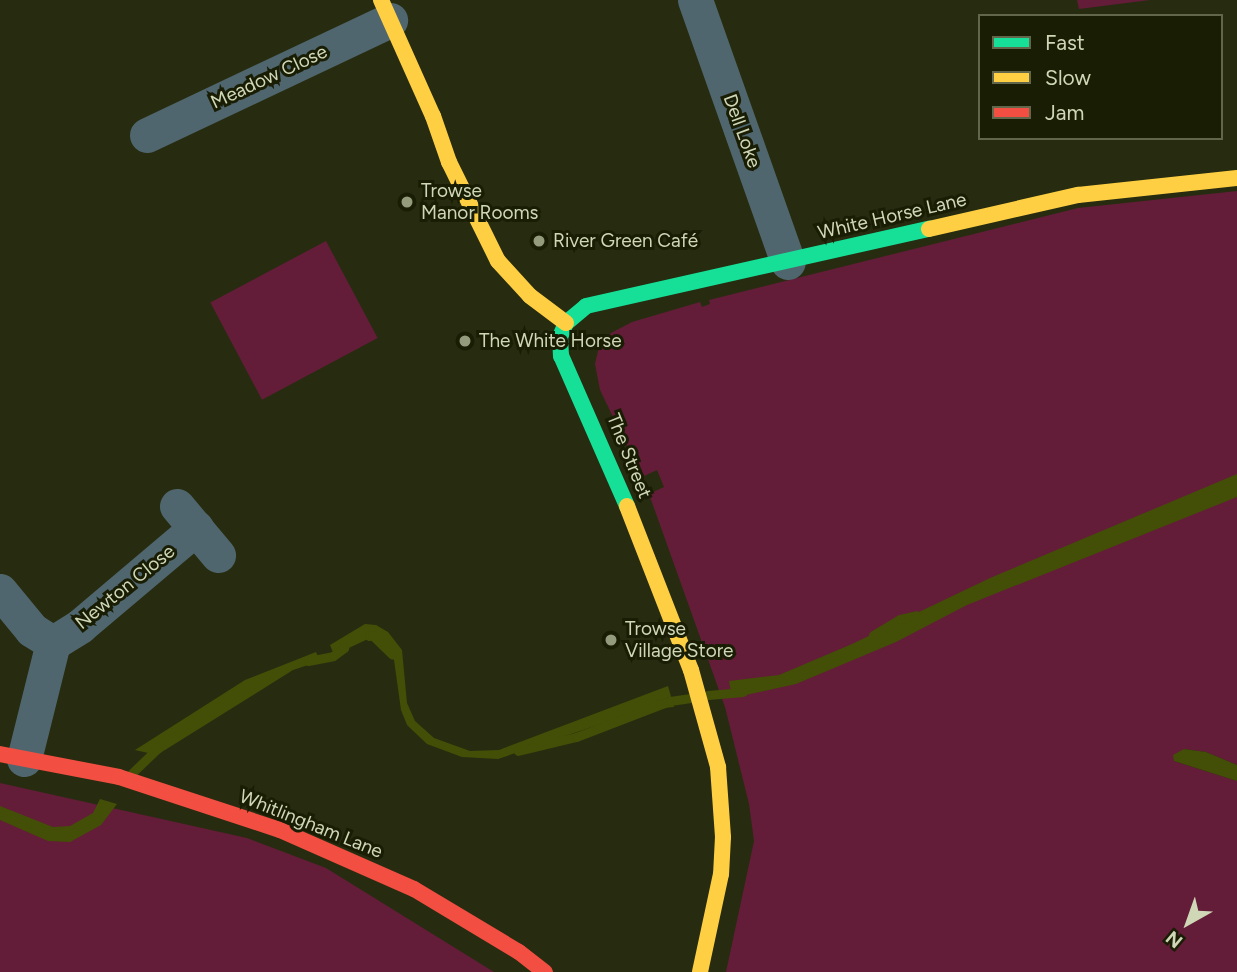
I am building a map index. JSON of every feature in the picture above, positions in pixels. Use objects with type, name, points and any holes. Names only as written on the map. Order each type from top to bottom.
[{"type":"street","name":"Dell Loke","points":[[695,0],[788,262]]},
{"type":"street","name":"Meadow Close","points":[[147,135],[386,10]]},
{"type":"street","points":[[386,10],[433,116],[449,162],[498,261],[530,296],[566,323]]},
{"type":"street","name":"White Horse Lane","points":[[566,323],[586,306],[1078,195],[1237,178]]},
{"type":"street","name":"The Street","points":[[566,323],[560,337],[564,363],[613,473],[691,670],[718,767],[723,837],[721,874],[700,972]]},
{"type":"street","name":"Newton Close","points":[[53,643],[80,626],[187,517],[218,555]]},
{"type":"street","points":[[0,591],[32,630],[53,643],[12,756]]},
{"type":"street","name":"Whitlingham Lane","points":[[12,756],[119,777],[280,830],[414,889],[519,952],[545,972]]},
{"type":"shaded area","points":[[1077,0],[1150,0],[1079,9]]},
{"type":"shaded area","points":[[1237,191],[1237,765],[1206,752],[1184,749],[1174,761],[1237,781],[1237,972],[726,972],[754,841],[749,804],[725,707],[649,494],[664,487],[657,470],[642,477],[600,390],[595,364],[598,351],[611,333],[632,322],[700,302],[702,307],[710,304],[709,300],[1078,208]]},
{"type":"shaded area","points":[[326,241],[378,338],[262,400],[210,303]]},
{"type":"shaded area","points":[[1237,474],[1237,497],[967,605],[896,642],[796,684],[732,698],[729,681],[779,675],[852,644],[990,578]]},
{"type":"shaded area","points":[[365,624],[376,625],[388,632],[402,650],[407,703],[415,721],[434,738],[470,751],[499,750],[668,686],[674,707],[642,710],[498,759],[462,757],[427,744],[407,725],[401,710],[394,660],[383,643],[370,638],[334,655],[330,645]]},
{"type":"shaded area","points":[[316,652],[320,661],[293,670],[157,755],[135,750],[245,680]]},
{"type":"shaded area","points":[[1184,749],[1206,752],[1237,765],[1237,781],[1174,761],[1173,755]]},
{"type":"shaded area","points":[[0,783],[247,838],[326,868],[494,972],[0,972]]},
{"type":"shaded area","points":[[100,799],[117,804],[101,825],[70,842],[48,841],[0,820],[0,806],[53,827],[70,826],[93,813]]},
{"type":"waterway","points":[[873,635],[900,619],[917,615]]},
{"type":"waterway","points":[[369,636],[372,635],[392,654]]},
{"type":"waterway","points":[[308,661],[333,656],[344,648]]},
{"type":"waterway","points":[[708,695],[743,692]]},
{"type":"waterway","points":[[518,751],[576,737],[670,701],[691,698]]},
{"type":"waterway","points":[[132,773],[160,746]]},
{"type":"traffic: fast","points":[[627,506],[561,356],[560,337],[566,323],[586,306],[929,229]]},
{"type":"traffic: slow","points":[[381,0],[433,116],[449,162],[498,261],[530,296],[566,323]]},
{"type":"traffic: slow","points":[[929,229],[1078,195],[1237,178]]},
{"type":"traffic: slow","points":[[627,506],[691,670],[718,767],[723,837],[721,874],[700,972]]},
{"type":"traffic: jam","points":[[0,754],[119,777],[280,830],[414,889],[519,952],[545,972]]},
{"type":"place","name":"Trowse Manor Rooms","points":[[407,202]]},
{"type":"place","name":"River Green Café","points":[[539,241]]},
{"type":"place","name":"The White Horse","points":[[465,341]]},
{"type":"place","name":"Trowse Village Store","points":[[611,640]]}]
